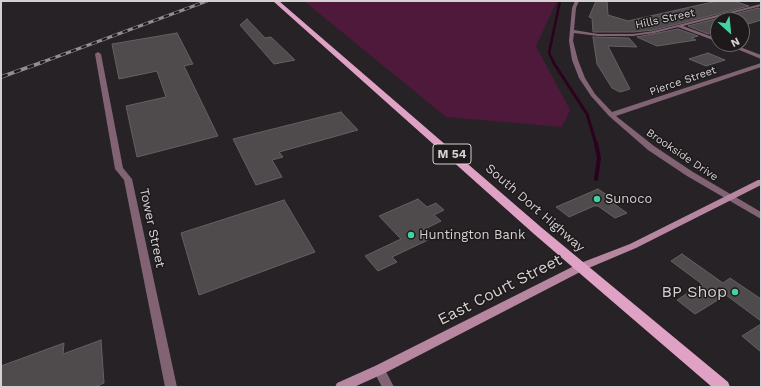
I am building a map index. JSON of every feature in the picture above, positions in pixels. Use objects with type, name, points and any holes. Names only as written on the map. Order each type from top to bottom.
[{"type":"main road","name":"South Dort Highway","points":[[276,1],[387,96],[538,231],[723,387]]},
{"type":"main road","name":"East Court Street","points":[[341,387],[379,370],[581,268],[632,246],[761,182]]},
{"type":"street","name":"Brookside Drive","points":[[577,1],[574,8],[571,31],[575,60],[582,78],[593,95],[610,115],[651,148],[761,216]]},
{"type":"street","name":"Hills Street","points":[[571,31],[598,35],[633,35],[679,26],[761,5]]},
{"type":"street","points":[[679,26],[710,38]]},
{"type":"street","points":[[750,52],[761,56]]},
{"type":"street","name":"Tower Street","points":[[98,54],[119,169],[128,179],[171,387]]},
{"type":"street","name":"Pierce Street","points":[[610,115],[761,65]]},
{"type":"street","points":[[379,370],[388,387]]},
{"type":"shaded area","points":[[304,1],[557,1],[536,46],[570,110],[562,127],[446,117]]},
{"type":"building","points":[[596,1],[607,1],[608,15],[628,21],[717,1],[734,1],[749,6],[725,12],[710,12],[710,16],[654,30],[633,32],[593,32],[592,18],[589,17]]},
{"type":"building","points":[[758,8],[761,9],[761,20],[750,23],[750,12],[742,12]]},
{"type":"building","points":[[247,19],[265,38],[271,37],[295,60],[274,64],[240,25]]},
{"type":"building","points":[[710,20],[710,33],[708,34],[688,26]]},
{"type":"building","points":[[678,29],[698,36],[691,38],[696,40],[657,46],[637,37]]},
{"type":"building","points":[[177,33],[193,64],[184,66],[218,136],[137,157],[126,106],[166,97],[157,71],[119,79],[112,44]]},
{"type":"building","points":[[593,37],[629,38],[637,47],[608,46],[630,89],[620,92],[612,88],[597,64]]},
{"type":"building","points":[[708,53],[725,60],[706,66],[689,59]]},
{"type":"building","points":[[341,112],[358,130],[279,152],[283,157],[272,160],[282,177],[256,185],[233,139]]},
{"type":"building","points":[[598,189],[613,199],[610,201],[627,213],[615,218],[598,206],[594,206],[569,217],[556,207]]},
{"type":"building","name":"Huntington Bank","points":[[418,199],[427,207],[436,203],[444,210],[434,215],[441,221],[419,232],[428,240],[392,257],[397,262],[378,271],[365,256],[401,239],[379,216]]},
{"type":"building","points":[[284,200],[315,252],[199,295],[181,233]]},
{"type":"building","points":[[682,254],[723,283],[730,278],[761,299],[761,321],[726,295],[695,314],[677,300],[702,284],[671,261]]},
{"type":"building","points":[[761,324],[761,352],[742,336]]},
{"type":"building","points":[[101,340],[104,383],[95,387],[1,387],[1,366],[64,343],[63,354]]},
{"type":"waterway","points":[[554,63],[549,53],[560,1]]},
{"type":"waterway","points":[[553,62],[587,114],[596,144]]},
{"type":"waterway","points":[[596,143],[599,158],[596,179]]},
{"type":"railway","points":[[40,63],[207,1]]},
{"type":"railway","points":[[1,77],[43,62]]},
{"type":"place","name":"Sunoco","points":[[597,199]]},
{"type":"place","name":"Huntington Bank","points":[[411,235]]},
{"type":"place","name":"BP Shop","points":[[735,292]]}]
